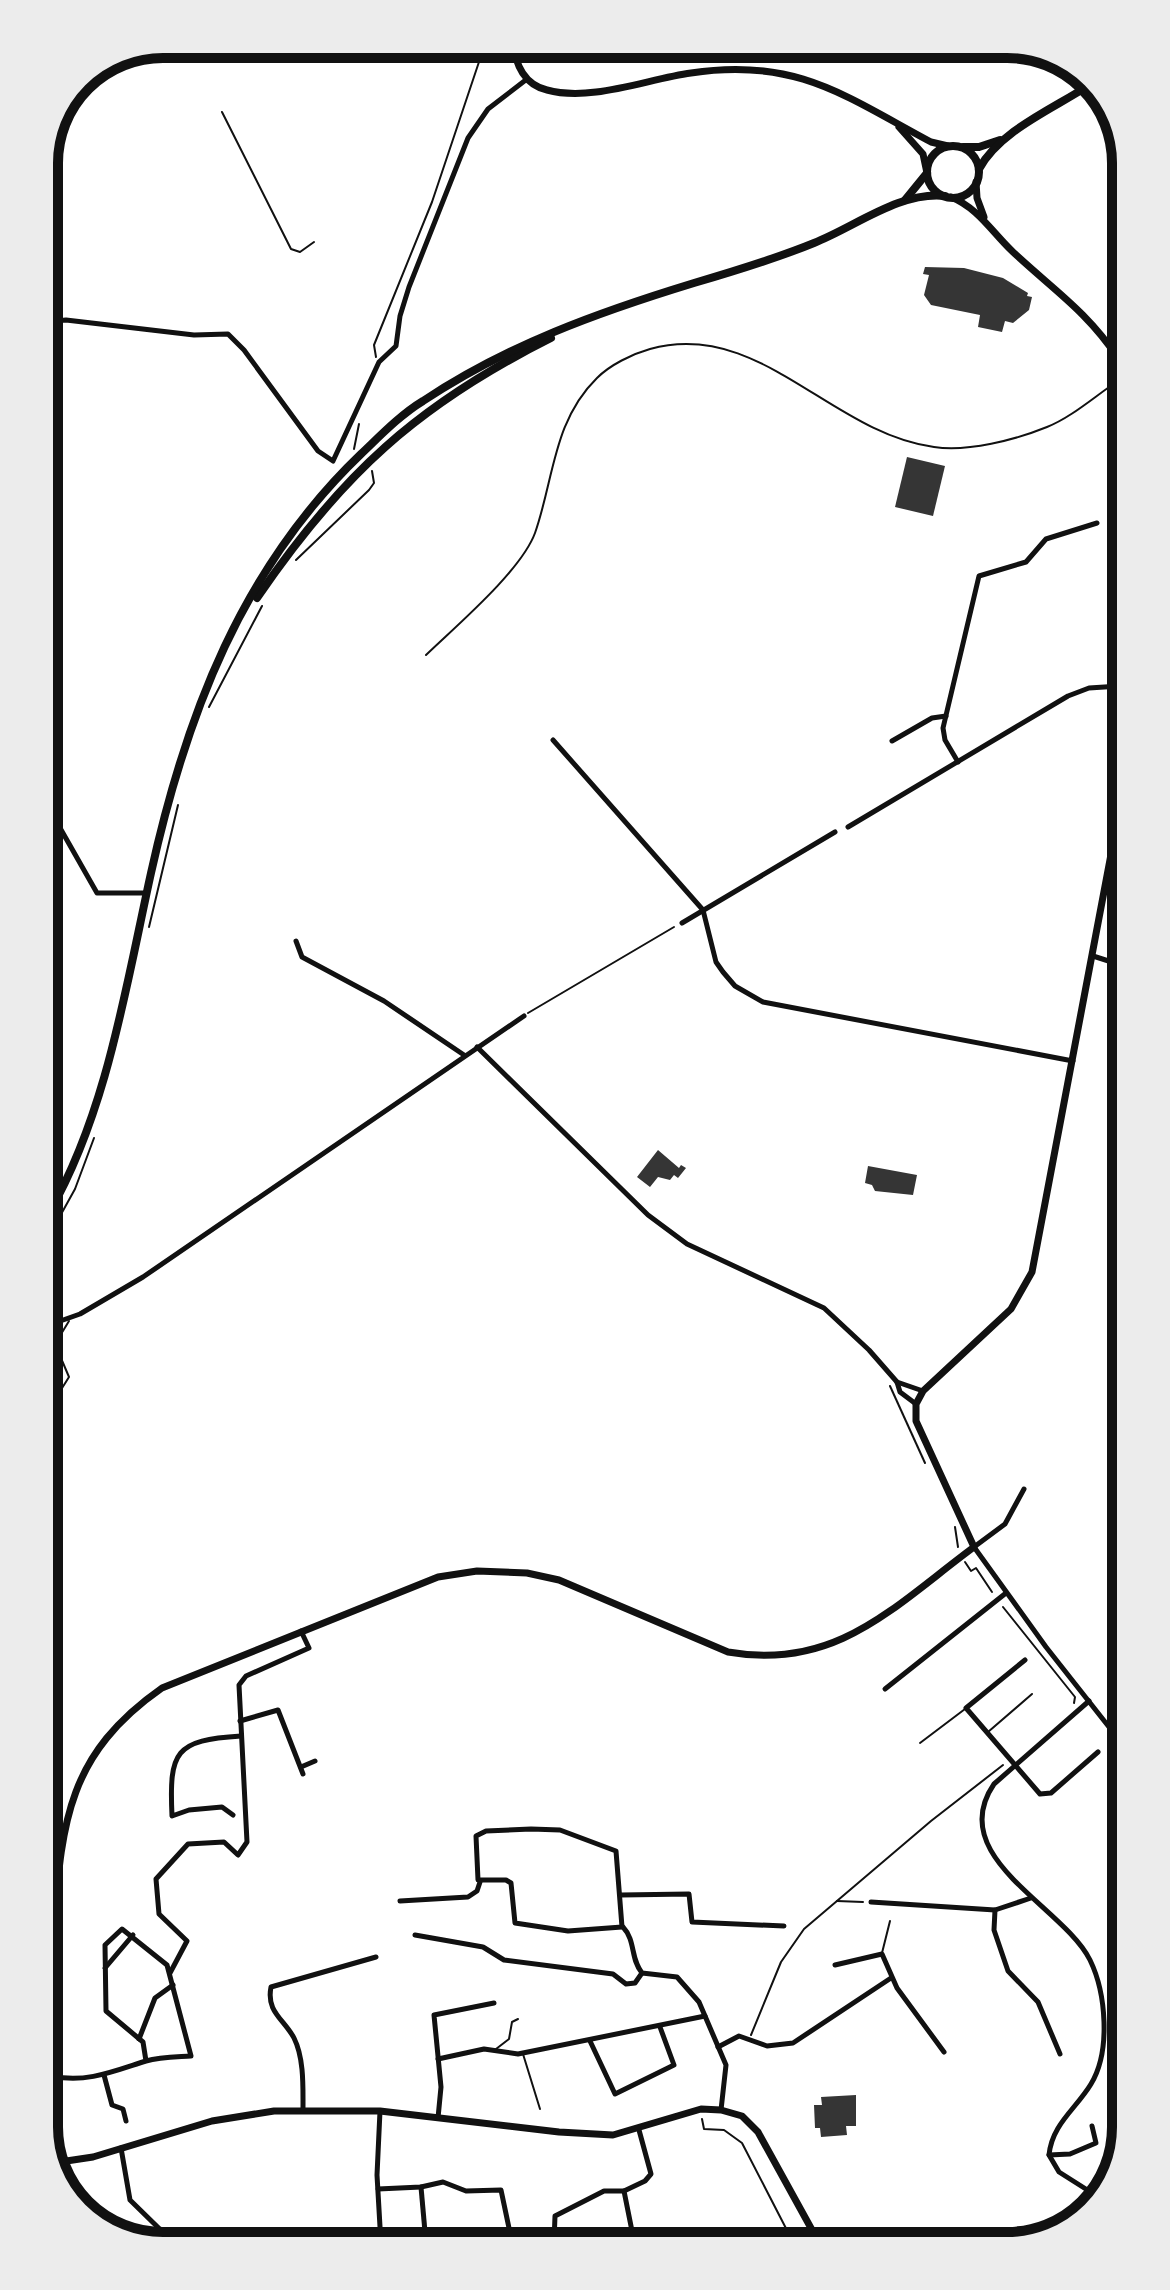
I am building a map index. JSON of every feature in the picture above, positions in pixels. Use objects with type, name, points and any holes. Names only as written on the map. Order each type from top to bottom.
[{"type":"highway","points":[[978,170],[989,154],[1012,134],[1082,90]]},
{"type":"highway","points":[[905,200],[927,173],[932,156],[948,146],[979,147],[1012,134]]},
{"type":"highway","points":[[58,1195],[93,1110],[172,785],[204,693],[255,600],[301,534],[358,471],[409,423],[516,355],[656,294],[812,244],[905,200],[969,192],[976,182],[978,170],[975,158],[960,147]]},
{"type":"highway","points":[[927,173],[931,185],[948,197]]},
{"type":"main road","points":[[516,58],[527,79],[545,90],[571,92],[703,71],[767,72],[835,89],[931,142],[948,146]]},
{"type":"main road","points":[[892,120],[923,154],[927,173]]},
{"type":"main road","points":[[976,182],[978,204],[986,222]]},
{"type":"main road","points":[[948,197],[966,204],[1019,258],[1081,310],[1112,350]]},
{"type":"main road","points":[[58,1885],[63,1832],[76,1786],[88,1761],[131,1710],[162,1688],[438,1577],[489,1572],[559,1580],[728,1652],[753,1657],[807,1653],[859,1632],[974,1547],[920,1430],[916,1404],[923,1391],[1003,1319],[1026,1287],[1037,1257],[1112,851]]},
{"type":"main road","points":[[65,2164],[212,2121],[303,2108],[380,2111],[559,2132],[613,2135],[639,2130],[701,2109],[721,2110],[742,2116],[758,2132],[813,2232]]},
{"type":"street","points":[[58,321],[194,335],[228,334],[244,350],[318,451],[333,461],[379,362],[396,346],[400,316],[409,287],[474,127],[495,103],[527,79]]},
{"type":"street","points":[[958,762],[943,736],[979,576],[1026,562],[1046,539],[1097,523]]},
{"type":"street","points":[[848,827],[1068,696],[1089,688],[1112,687]]},
{"type":"street","points":[[892,741],[932,718],[946,716]]},
{"type":"street","points":[[553,740],[703,910],[716,962],[735,986],[763,1002],[1073,1061]]},
{"type":"street","points":[[58,824],[97,893],[146,893]]},
{"type":"street","points":[[682,923],[835,832]]},
{"type":"street","points":[[296,941],[302,957],[384,1001],[464,1055]]},
{"type":"street","points":[[1093,956],[1112,962]]},
{"type":"street","points":[[58,1322],[109,1299],[169,1260],[524,1016]]},
{"type":"street","points":[[477,1047],[648,1215],[687,1244],[824,1308],[900,1392],[916,1404]]},
{"type":"street","points":[[894,1384],[923,1391]]},
{"type":"street","points":[[1024,1489],[1005,1524],[974,1547],[1112,1731]]},
{"type":"street","points":[[885,1689],[1006,1593]]},
{"type":"street","points":[[170,1973],[187,1941],[159,1914],[156,1879],[188,1844],[224,1842],[238,1855],[247,1842],[239,1688],[242,1679],[309,1648],[301,1631]]},
{"type":"street","points":[[1025,1660],[966,1708],[1037,1792],[1047,1795],[1098,1752]]},
{"type":"street","points":[[1089,1701],[987,1794],[982,1818],[992,1853],[1032,1898],[1080,1944],[1089,1959],[1102,2019],[1102,2053],[1095,2076],[1057,2126],[1049,2155],[1059,2172],[1089,2191]]},
{"type":"street","points":[[240,1721],[278,1710],[302,1770],[315,1761]]},
{"type":"street","points":[[233,1815],[222,1807],[172,1816],[170,1778],[173,1763],[189,1744],[202,1738],[241,1736]]},
{"type":"street","points":[[400,1901],[468,1897],[477,1891],[480,1882],[477,1834],[560,1830],[616,1851],[622,1927],[631,1937],[633,1959],[642,1973]]},
{"type":"street","points":[[480,1882],[506,1880],[511,1883],[514,1918],[518,1924],[568,1931],[622,1927]]},
{"type":"street","points":[[621,1895],[689,1894],[692,1922],[784,1926]]},
{"type":"street","points":[[871,1902],[995,1910],[1032,1898]]},
{"type":"street","points":[[995,1910],[994,1930],[1008,1971],[1038,2002],[1060,2054]]},
{"type":"street","points":[[58,2077],[104,2075],[146,2061],[191,2056],[165,1961],[121,1929],[105,1945],[107,2013],[144,2042],[146,2061]]},
{"type":"street","points":[[105,1969],[133,1935]]},
{"type":"street","points":[[415,1935],[483,1947],[504,1960],[610,1973],[626,1984],[635,1983],[642,1973]]},
{"type":"street","points":[[835,1965],[882,1954],[891,1978],[944,2052]]},
{"type":"street","points":[[303,2108],[302,2077],[294,2039],[271,2007],[271,1987],[376,1957]]},
{"type":"street","points":[[642,1973],[677,1977],[699,2002],[727,2070],[721,2110]]},
{"type":"street","points":[[718,2047],[739,2036],[767,2046],[793,2043],[891,1978]]},
{"type":"street","points":[[139,2039],[151,2003],[173,1985]]},
{"type":"street","points":[[438,2118],[434,2015],[494,2003]]},
{"type":"street","points":[[438,2059],[484,2049],[522,2053],[705,2016]]},
{"type":"street","points":[[590,2040],[615,2094],[674,2065],[660,2027]]},
{"type":"street","points":[[104,2075],[112,2105],[123,2109],[126,2121]]},
{"type":"street","points":[[380,2111],[380,2232]]},
{"type":"street","points":[[1049,2155],[1070,2154],[1096,2143],[1092,2126]]},
{"type":"street","points":[[552,2232],[551,2225],[555,2216],[604,2191],[624,2191],[645,2181],[651,2174],[639,2130]]},
{"type":"street","points":[[121,2148],[130,2200],[163,2232]]},
{"type":"street","points":[[378,2189],[421,2187],[443,2182],[466,2191],[501,2190],[511,2232]]},
{"type":"street","points":[[421,2187],[425,2232]]},
{"type":"street","points":[[624,2191],[632,2232]]},
{"type":"street","points":[[999,2232],[1022,2231]]},
{"type":"lane","points":[[222,112],[291,249],[300,252],[314,242]]},
{"type":"lane","points":[[426,655],[518,560],[534,536],[565,420],[598,377],[634,353],[672,343],[717,344],[751,357],[884,433],[934,447],[973,446],[1048,427],[1112,385]]},
{"type":"lane","points":[[58,1336],[71,1317]]},
{"type":"lane","points":[[58,1349],[69,1377],[58,1394]]},
{"type":"lane","points":[[987,1733],[1032,1694]]},
{"type":"lane","points":[[920,1743],[966,1708]]},
{"type":"lane","points":[[882,1954],[890,1921]]},
{"type":"lane","points":[[495,2050],[509,2039],[512,2022],[518,2019]]},
{"type":"lane","points":[[522,2053],[540,2109]]},
{"type":"path","points":[[379,362],[374,345],[429,211],[480,58]]},
{"type":"path","points":[[356,454],[353,446],[359,423]]},
{"type":"path","points":[[289,567],[369,490],[374,473],[369,467]]},
{"type":"path","points":[[215,695],[268,596]]},
{"type":"path","points":[[524,1016],[682,923]]},
{"type":"path","points":[[894,1384],[925,1463]]},
{"type":"path","points":[[953,1520],[958,1547]]},
{"type":"path","points":[[965,1561],[971,1571],[976,1568],[994,1596]]},
{"type":"path","points":[[999,1603],[1075,1697],[1070,1707]]},
{"type":"path","points":[[751,2035],[760,2007],[793,1942],[836,1901],[1004,1764]]},
{"type":"path","points":[[836,1901],[871,1902]]},
{"type":"path","points":[[701,2116],[704,2129],[724,2130],[742,2143],[788,2232]]},
{"type":"building","points":[[925,267],[964,268],[1003,278],[1032,297],[1029,310],[1013,323],[1005,321],[1002,332],[978,327],[980,315],[931,305],[924,295],[929,275],[923,274]]},
{"type":"building","points":[[907,457],[945,466],[933,516],[895,507]]},
{"type":"building","points":[[658,1150],[679,1168],[681,1165],[686,1168],[678,1178],[674,1175],[670,1180],[658,1177],[650,1187],[637,1177]]},
{"type":"building","points":[[868,1166],[917,1175],[913,1195],[875,1191],[872,1185],[865,1183]]},
{"type":"building","points":[[856,2095],[856,2126],[846,2126],[847,2135],[821,2137],[820,2128],[815,2128],[814,2105],[822,2105],[821,2097]]}]
